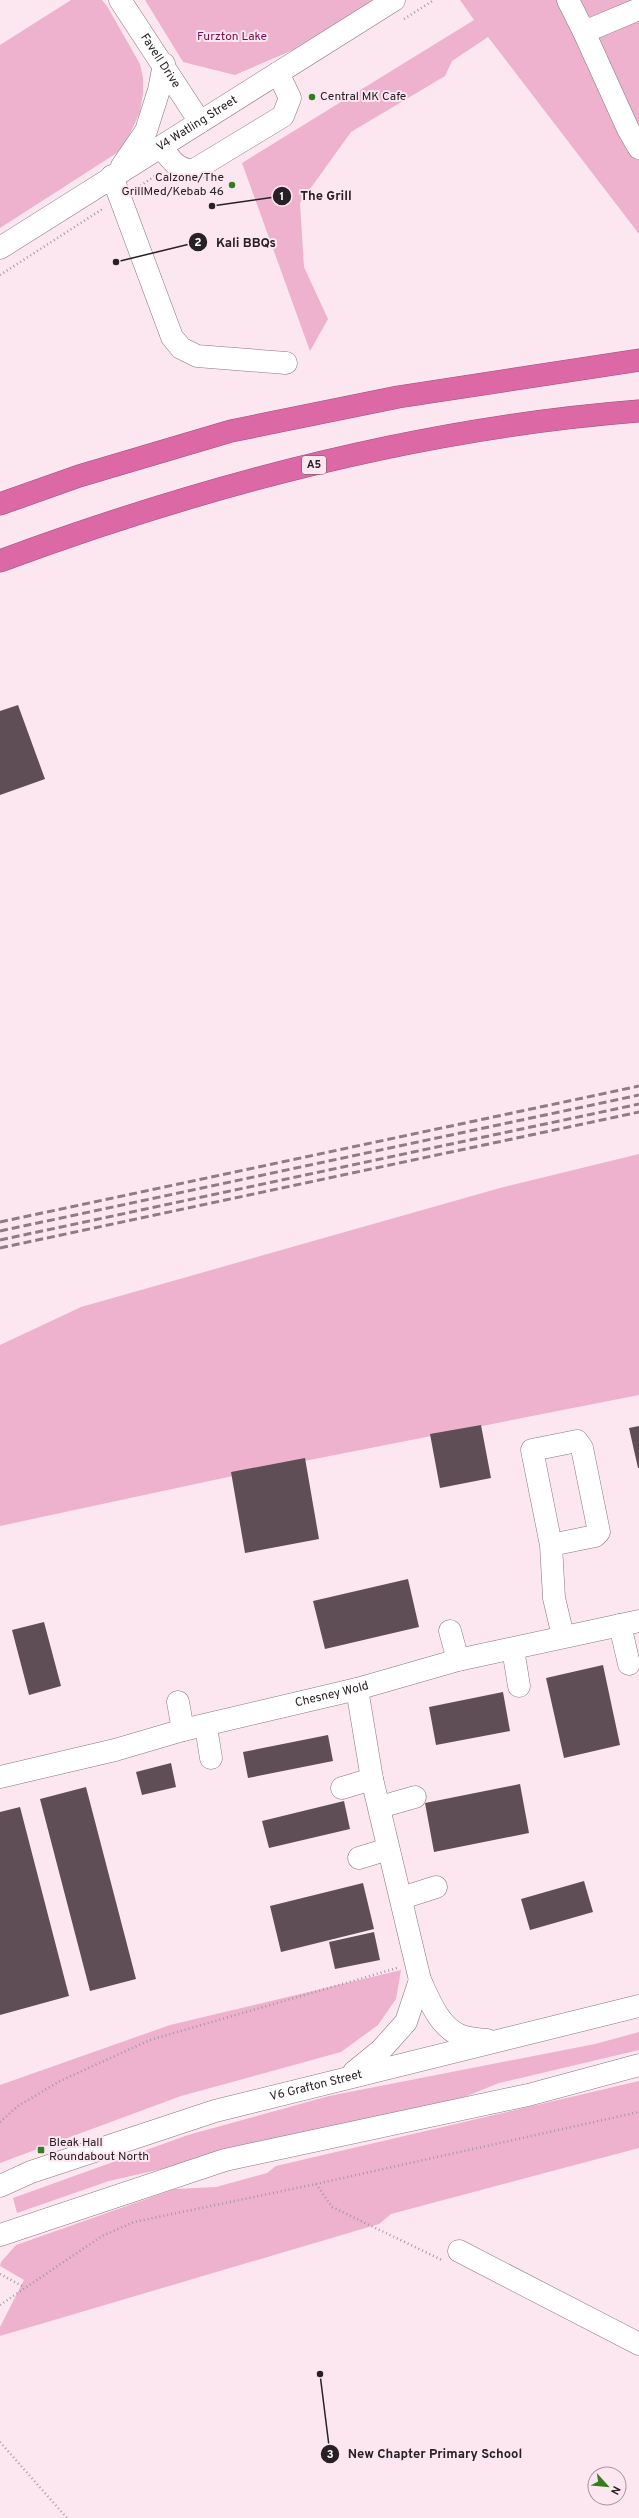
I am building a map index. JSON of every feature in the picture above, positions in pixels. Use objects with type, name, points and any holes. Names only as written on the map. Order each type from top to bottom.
[{"type":"highway","points":[[0,504],[79,476],[231,431],[398,397],[639,360]]},
{"type":"highway","name":"A5","points":[[0,561],[91,527],[264,476],[434,438],[577,416],[639,411]]},
{"type":"street","name":"Favell Drive","points":[[120,0],[164,64],[200,122]]},
{"type":"street","name":"V4 Watling Street","points":[[0,248],[115,174],[394,0]]},
{"type":"street","points":[[568,0],[628,129],[639,148]]},
{"type":"street","points":[[584,32],[639,9]]},
{"type":"street","points":[[164,64],[159,90],[146,132],[115,174],[172,337],[181,348],[197,356],[286,363]]},
{"type":"street","points":[[161,146],[177,167],[184,171],[194,170],[283,116],[290,98],[278,73]]},
{"type":"street","points":[[551,1545],[595,1536],[599,1532],[582,1448],[577,1441],[532,1450],[551,1545],[554,1598],[564,1636]]},
{"type":"street","name":"Chesney Wold","points":[[0,1777],[115,1750],[183,1730],[206,1727],[357,1689],[458,1660],[630,1623],[628,1664]]},
{"type":"street","points":[[450,1631],[458,1660]]},
{"type":"street","points":[[512,1649],[518,1686]]},
{"type":"street","points":[[357,1689],[372,1779],[380,1807],[388,1849],[402,1898],[418,1971],[434,2010],[443,2023],[459,2035],[494,2042]]},
{"type":"street","points":[[178,1702],[183,1730]]},
{"type":"street","points":[[206,1727],[211,1758]]},
{"type":"street","points":[[342,1788],[372,1779]]},
{"type":"street","points":[[380,1807],[415,1797]]},
{"type":"street","points":[[359,1858],[388,1849]]},
{"type":"street","points":[[402,1898],[436,1887]]},
{"type":"street","points":[[348,2077],[382,2050],[406,2022],[418,1971]]},
{"type":"street","name":"V6 Grafton Street","points":[[1,2186],[31,2172],[216,2111],[639,2006]]},
{"type":"street","points":[[8,2232],[225,2160],[528,2095],[639,2065]]},
{"type":"street","points":[[459,2251],[639,2344]]},
{"type":"path","points":[[0,2122],[18,2106],[60,2081],[150,2040],[418,1971]]},
{"type":"path","points":[[0,2305],[24,2287],[102,2236],[134,2222],[316,2184],[639,2112]]},
{"type":"path","points":[[0,2274],[24,2287]]},
{"type":"path","points":[[0,2442],[67,2518]]},
{"type":"green space","points":[[71,0],[102,0],[107,6],[140,64],[143,78],[143,93],[140,112],[123,149],[0,228],[0,45]]},
{"type":"green space","name":"Furzton Lake","points":[[145,0],[394,0],[360,21],[235,75],[183,62]]},
{"type":"green space","points":[[460,0],[639,0],[639,234],[488,37],[452,61],[445,76],[351,132],[300,203],[304,267],[328,319],[310,351],[242,163],[474,20]]},
{"type":"green space","points":[[639,1154],[639,1395],[279,1466],[0,1526],[0,1345],[81,1307],[500,1188]]},
{"type":"green space","points":[[401,1970],[396,1999],[378,2025],[341,2052],[181,2096],[0,2163],[0,2085],[170,2025]]},
{"type":"green space","points":[[639,2032],[639,2050],[499,2083],[447,2104],[109,2181],[17,2213],[13,2198],[188,2135],[329,2096],[595,2044]]},
{"type":"green space","points":[[639,2081],[639,2148],[391,2214],[379,2224],[0,2336],[0,2327],[24,2280],[0,2266],[1,2262],[16,2245],[175,2189],[216,2187],[267,2173],[276,2166]]},
{"type":"building","points":[[18,705],[45,779],[0,795],[0,711]]},
{"type":"building","points":[[481,1425],[491,1478],[440,1488],[430,1434]]},
{"type":"building","points":[[639,1426],[639,1468],[638,1468],[629,1428]]},
{"type":"building","points":[[305,1458],[319,1539],[245,1553],[231,1472]]},
{"type":"building","points":[[408,1579],[419,1627],[325,1649],[313,1601]]},
{"type":"building","points":[[44,1622],[61,1686],[29,1695],[12,1630]]},
{"type":"building","points":[[603,1665],[620,1745],[564,1758],[546,1678]]},
{"type":"building","points":[[503,1692],[510,1731],[436,1745],[429,1707]]},
{"type":"building","points":[[328,1735],[333,1761],[248,1778],[243,1752]]},
{"type":"building","points":[[171,1763],[176,1787],[142,1795],[136,1772]]},
{"type":"building","points":[[520,1784],[529,1833],[434,1852],[425,1803]]},
{"type":"building","points":[[86,1787],[136,1979],[90,1991],[40,1799]]},
{"type":"building","points":[[344,1801],[350,1829],[269,1848],[262,1821]]},
{"type":"building","points":[[20,1807],[69,1996],[0,2015],[0,1812]]},
{"type":"building","points":[[584,1881],[593,1912],[530,1930],[521,1899]]},
{"type":"building","points":[[363,1883],[374,1929],[281,1952],[270,1906]]},
{"type":"building","points":[[374,1932],[380,1960],[335,1969],[329,1942]]},
{"type":"railway","points":[[0,1222],[639,1086]]},
{"type":"railway","points":[[0,1231],[639,1095]]},
{"type":"railway","points":[[0,1240],[639,1104]]},
{"type":"railway","points":[[0,1248],[639,1112]]},
{"type":"place","name":"Central MK Cafe","points":[[312,97]]},
{"type":"place","name":"Calzone/The GrillMed/Kebab 46","points":[[232,185]]},
{"type":"place","name":"The Grill","points":[[212,206]]},
{"type":"place","name":"Kali BBQs","points":[[116,262]]},
{"type":"place","name":"Bleak Hall Roundabout North","points":[[41,2150]]},
{"type":"place","name":"New Chapter Primary School","points":[[320,2374]]}]
